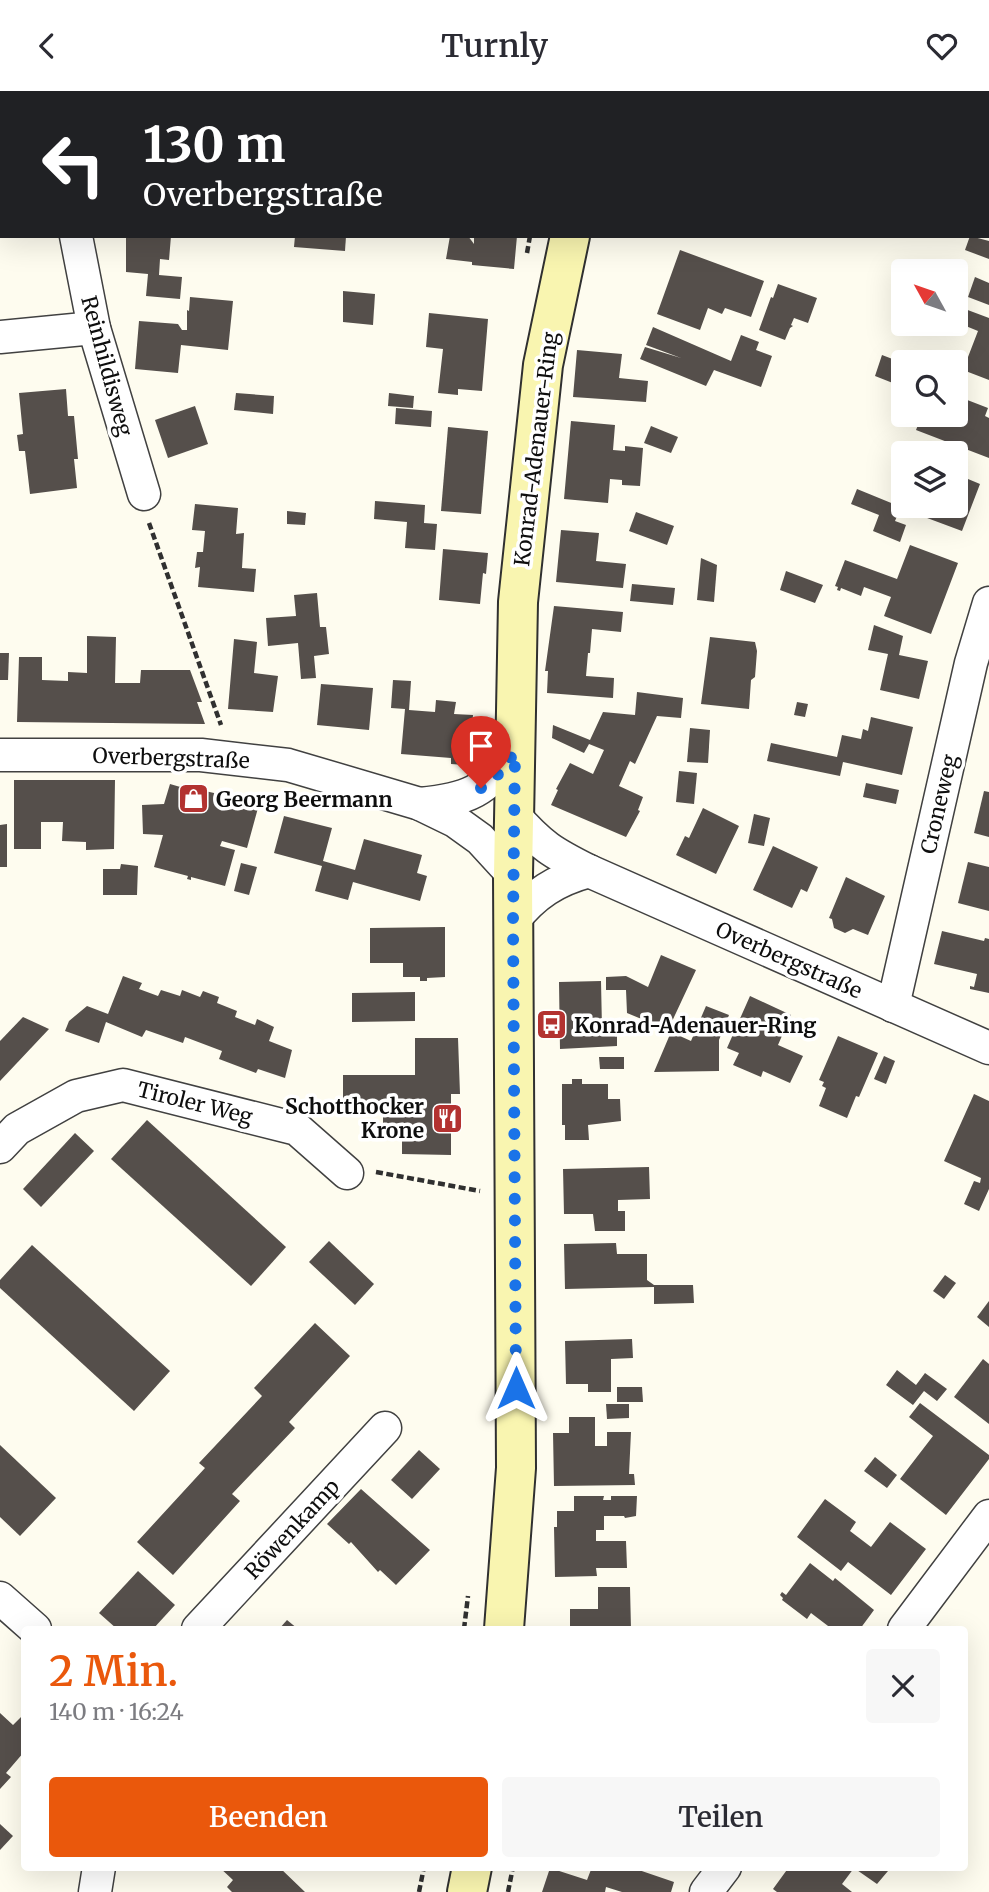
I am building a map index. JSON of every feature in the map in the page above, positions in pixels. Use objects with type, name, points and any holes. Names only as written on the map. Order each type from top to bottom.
[{"type":"main road","name":"Konrad-Adenauer-Ring","points":[[504,1626],[516,1468],[513,875],[518,602],[543,365],[570,238]]},
{"type":"main road","points":[[467,1892],[471,1871]]},
{"type":"street","name":"Reinhildisweg","points":[[76,238],[94,328],[144,494]]},
{"type":"street","points":[[0,337],[94,328]]},
{"type":"street","name":"Croneweg","points":[[893,1006],[971,663],[989,603]]},
{"type":"street","name":"Overbergstraße","points":[[420,804],[454,801],[481,788],[496,777],[515,752]]},
{"type":"street","name":"Overbergstraße","points":[[0,755],[201,755],[288,765],[420,804],[455,821],[471,833],[513,875]]},
{"type":"street","name":"Overbergstraße","points":[[514,815],[536,840],[551,852],[589,871],[989,1048]]},
{"type":"street","points":[[513,921],[529,902],[547,888],[567,877],[589,871]]},
{"type":"street","name":"Tiroler Weg","points":[[0,1147],[17,1129],[76,1096],[123,1084],[298,1129],[347,1173]]},
{"type":"street","name":"Röwenkamp","points":[[201,1626],[385,1428]]},
{"type":"street","points":[[906,1626],[989,1516]]},
{"type":"street","points":[[0,1598],[32,1626]]},
{"type":"street","points":[[95,1892],[98,1871]]},
{"type":"street","points":[[706,1892],[722,1871]]},
{"type":"path","points":[[144,494],[150,529],[233,758]]},
{"type":"path","points":[[347,1173],[385,1172],[480,1191]]},
{"type":"path","points":[[419,1892],[423,1871]]},
{"type":"path","points":[[508,1892],[512,1871]]},
{"type":"building","points":[[126,238],[171,238],[169,260],[160,259],[159,275],[182,277],[180,299],[146,296],[148,274],[126,272]]},
{"type":"building","points":[[295,238],[346,238],[345,251],[294,247]]},
{"type":"building","points":[[450,238],[470,238],[474,244],[474,238],[517,238],[514,269],[472,265],[472,262],[446,259]]},
{"type":"building","points":[[969,238],[989,241],[989,259],[965,250]]},
{"type":"building","points":[[680,250],[764,281],[751,317],[725,308],[722,314],[708,308],[700,330],[657,314]]},
{"type":"building","points":[[975,277],[989,283],[989,305],[968,297]]},
{"type":"building","points":[[778,284],[817,298],[808,323],[794,318],[791,325],[793,326],[785,340],[759,330]]},
{"type":"building","points":[[343,291],[375,294],[373,325],[343,322]]},
{"type":"building","points":[[190,297],[233,301],[228,350],[181,345],[178,373],[135,369],[139,321],[178,324],[182,330],[187,330]]},
{"type":"building","points":[[968,310],[989,318],[989,380],[968,372],[968,357],[978,331],[968,327]]},
{"type":"building","points":[[429,313],[488,319],[482,391],[458,389],[458,395],[438,393],[443,349],[426,347]]},
{"type":"building","points":[[653,327],[731,361],[741,335],[759,342],[756,350],[772,356],[761,387],[714,370],[706,386],[640,359],[645,347],[681,358],[646,345]]},
{"type":"building","points":[[577,350],[622,354],[619,378],[648,381],[646,402],[573,397]]},
{"type":"building","points":[[882,355],[891,358],[891,382],[875,376]]},
{"type":"building","points":[[66,389],[68,416],[74,416],[78,459],[74,459],[77,488],[30,494],[25,451],[19,451],[17,435],[23,434],[19,393]]},
{"type":"building","points":[[236,393],[274,396],[273,414],[234,410]]},
{"type":"building","points":[[389,393],[414,396],[413,408],[388,406]]},
{"type":"building","points":[[968,400],[988,408],[985,416],[989,418],[989,458],[968,450],[968,441],[945,441],[916,430],[917,427],[968,427]]},
{"type":"building","points":[[195,406],[208,444],[168,458],[155,420]]},
{"type":"building","points":[[396,408],[432,411],[431,427],[395,424]]},
{"type":"building","points":[[571,421],[615,425],[613,450],[625,451],[625,446],[643,448],[640,486],[622,485],[622,480],[610,479],[608,503],[564,499]]},
{"type":"building","points":[[651,426],[678,437],[671,453],[644,443]]},
{"type":"building","points":[[448,427],[488,431],[481,514],[441,511]]},
{"type":"building","points":[[968,479],[980,484],[968,515]]},
{"type":"building","points":[[857,489],[891,503],[891,518],[896,518],[895,521],[906,525],[900,542],[873,531],[879,515],[851,504]]},
{"type":"building","points":[[375,501],[425,505],[424,523],[437,524],[435,550],[405,548],[407,522],[374,519]]},
{"type":"building","points":[[195,504],[238,508],[236,534],[244,533],[242,568],[256,569],[254,592],[198,587],[200,567],[195,568],[197,552],[203,552],[205,531],[192,530]]},
{"type":"building","points":[[287,511],[306,513],[305,525],[287,524]]},
{"type":"building","points":[[636,512],[674,526],[667,545],[629,531]]},
{"type":"building","points":[[927,518],[967,518],[962,531]]},
{"type":"building","points":[[561,530],[599,533],[596,561],[626,564],[623,588],[556,582]]},
{"type":"building","points":[[910,545],[958,563],[931,634],[884,616],[891,597],[864,587],[861,596],[841,588],[840,591],[837,590],[838,587],[835,586],[845,560],[897,579]]},
{"type":"building","points":[[443,549],[488,553],[480,604],[439,600]]},
{"type":"building","points":[[701,558],[717,565],[714,602],[697,600]]},
{"type":"building","points":[[786,571],[823,585],[815,603],[780,590]]},
{"type":"building","points":[[632,584],[675,588],[673,605],[630,601]]},
{"type":"building","points":[[317,593],[320,627],[326,627],[329,654],[314,656],[316,678],[301,679],[298,643],[268,646],[266,618],[296,616],[294,595]]},
{"type":"building","points":[[554,606],[623,612],[621,632],[592,629],[588,653],[586,676],[614,678],[613,698],[547,693],[548,671],[545,671]]},
{"type":"building","points":[[874,625],[903,636],[899,655],[928,661],[919,699],[880,690],[888,654],[868,650]]},
{"type":"building","points":[[87,636],[116,637],[115,683],[140,683],[141,670],[190,670],[202,702],[197,702],[205,724],[17,722],[19,657],[42,657],[42,680],[68,681],[68,672],[87,673]]},
{"type":"building","points":[[710,637],[755,642],[755,677],[751,680],[749,709],[701,704]]},
{"type":"building","points":[[234,639],[257,642],[254,673],[278,676],[273,712],[228,709]]},
{"type":"building","points":[[0,653],[9,653],[8,680],[0,680]]},
{"type":"building","points":[[393,680],[411,681],[409,710],[435,712],[436,700],[456,702],[454,714],[473,715],[469,760],[466,760],[465,765],[451,764],[451,758],[401,754],[405,709],[391,708]]},
{"type":"building","points":[[321,684],[373,688],[369,730],[317,725]]},
{"type":"building","points":[[637,692],[683,698],[681,718],[657,716],[635,764],[630,761],[619,786],[643,797],[638,810],[640,811],[626,837],[551,805],[570,763],[593,774],[604,750],[589,744],[584,753],[552,738],[553,725],[590,740],[603,712],[635,715]]},
{"type":"building","points":[[797,702],[808,704],[805,717],[794,715]]},
{"type":"building","points":[[871,717],[913,727],[902,775],[843,762],[840,776],[767,761],[771,743],[837,757],[842,735],[861,739],[863,729],[868,731]]},
{"type":"building","points":[[690,728],[710,730],[708,763],[687,762]]},
{"type":"building","points":[[679,771],[697,773],[694,804],[676,802]]},
{"type":"building","points":[[14,780],[115,780],[114,849],[86,850],[86,842],[62,841],[63,822],[41,822],[41,849],[14,849]]},
{"type":"building","points":[[866,783],[899,790],[896,804],[863,797]]},
{"type":"building","points":[[170,784],[201,793],[214,793],[216,797],[258,808],[247,848],[222,841],[220,846],[235,850],[225,886],[191,877],[191,880],[187,879],[188,876],[154,867],[163,835],[143,834],[142,805],[164,804]]},
{"type":"building","points":[[984,791],[989,792],[989,837],[974,833]]},
{"type":"building","points":[[703,808],[739,826],[716,874],[676,855],[685,836],[689,838]]},
{"type":"building","points":[[754,814],[770,818],[764,846],[748,843]]},
{"type":"building","points":[[284,816],[332,828],[323,861],[355,870],[364,839],[422,855],[417,873],[427,876],[420,901],[353,882],[348,900],[315,891],[322,866],[274,853]]},
{"type":"building","points":[[7,824],[7,867],[0,867],[0,825]]},
{"type":"building","points":[[773,846],[818,867],[807,892],[801,889],[792,908],[753,890]]},
{"type":"building","points":[[968,862],[989,867],[989,911],[958,903]]},
{"type":"building","points":[[241,863],[257,867],[249,895],[234,891]]},
{"type":"building","points":[[121,864],[138,866],[137,895],[103,895],[103,869],[120,869]]},
{"type":"building","points":[[846,877],[885,896],[868,935],[853,929],[845,933],[834,928],[832,919],[829,918]]},
{"type":"building","points":[[445,927],[445,977],[420,981],[420,977],[403,977],[403,963],[370,963],[370,928]]},
{"type":"building","points":[[942,931],[984,941],[985,938],[989,939],[989,993],[970,989],[970,986],[974,987],[977,974],[934,964]]},
{"type":"building","points":[[661,955],[696,970],[668,1030],[627,1013],[626,990],[606,990],[606,977],[626,976],[648,987]]},
{"type":"building","points":[[123,976],[142,983],[139,989],[158,996],[161,990],[180,996],[182,990],[200,997],[203,991],[219,997],[217,1003],[237,1011],[235,1017],[255,1025],[257,1019],[274,1027],[269,1041],[292,1050],[285,1078],[258,1069],[256,1073],[219,1059],[222,1051],[185,1037],[183,1043],[146,1030],[142,1037],[106,1022],[99,1043],[65,1031],[69,1021],[87,1006],[108,1014]]},
{"type":"building","points":[[601,981],[602,1028],[617,1028],[617,1046],[560,1049],[559,982]]},
{"type":"building","points":[[415,992],[415,1021],[352,1022],[352,993]]},
{"type":"building","points":[[750,996],[791,1015],[778,1045],[803,1056],[790,1083],[763,1071],[761,1077],[733,1065],[739,1053],[727,1048]]},
{"type":"building","points":[[706,1006],[729,1015],[719,1040],[719,1071],[654,1072],[671,1032],[691,1041]]},
{"type":"building","points":[[23,1017],[49,1029],[0,1081],[0,1041]]},
{"type":"building","points":[[838,1036],[878,1053],[847,1118],[819,1106],[826,1088],[822,1086],[824,1082],[819,1080]]},
{"type":"building","points":[[415,1038],[458,1038],[460,1094],[451,1094],[451,1155],[402,1154],[402,1125],[383,1125],[383,1113],[349,1112],[343,1107],[343,1075],[415,1075]]},
{"type":"building","points":[[884,1056],[895,1061],[886,1084],[874,1079]]},
{"type":"building","points":[[599,1057],[624,1057],[624,1069],[600,1069]]},
{"type":"building","points":[[572,1079],[582,1079],[582,1084],[608,1084],[608,1099],[620,1099],[621,1121],[588,1125],[589,1140],[565,1140],[565,1125],[562,1125],[562,1084],[572,1084]]},
{"type":"building","points":[[974,1094],[989,1101],[989,1189],[979,1211],[964,1204],[974,1181],[980,1183],[981,1178],[944,1161]]},
{"type":"building","points":[[147,1120],[286,1247],[251,1286],[111,1159]]},
{"type":"building","points":[[75,1133],[94,1151],[41,1207],[23,1189]]},
{"type":"building","points":[[649,1167],[650,1199],[618,1200],[618,1211],[625,1211],[625,1231],[595,1231],[593,1214],[564,1214],[563,1169]]},
{"type":"building","points":[[329,1241],[374,1284],[355,1305],[309,1262]]},
{"type":"building","points":[[616,1243],[617,1254],[647,1254],[647,1280],[654,1285],[693,1285],[694,1303],[654,1304],[654,1287],[565,1289],[564,1244]]},
{"type":"building","points":[[32,1245],[170,1371],[134,1411],[0,1288],[0,1280]]},
{"type":"building","points":[[945,1275],[956,1283],[944,1299],[933,1291]]},
{"type":"building","points":[[989,1301],[989,1327],[977,1317]]},
{"type":"building","points":[[315,1323],[350,1356],[289,1422],[295,1428],[232,1494],[240,1501],[173,1575],[137,1542],[205,1468],[199,1463],[262,1396],[254,1388]]},
{"type":"building","points":[[632,1339],[633,1358],[611,1359],[611,1392],[588,1392],[588,1384],[566,1384],[565,1341]]},
{"type":"building","points":[[983,1359],[989,1364],[989,1424],[954,1397]]},
{"type":"building","points":[[897,1370],[916,1385],[925,1373],[947,1389],[937,1401],[924,1391],[913,1405],[886,1385]]},
{"type":"building","points":[[617,1387],[642,1387],[643,1402],[617,1402]]},
{"type":"building","points":[[920,1403],[989,1455],[989,1459],[946,1515],[900,1479],[933,1436],[909,1417]]},
{"type":"building","points":[[606,1404],[629,1404],[629,1418],[607,1419]]},
{"type":"building","points":[[569,1417],[595,1417],[595,1446],[607,1446],[607,1432],[631,1432],[629,1474],[634,1474],[635,1485],[554,1486],[553,1433],[569,1433]]},
{"type":"building","points":[[0,1445],[56,1498],[20,1536],[0,1517]]},
{"type":"building","points":[[419,1450],[440,1469],[412,1499],[391,1480]]},
{"type":"building","points":[[875,1457],[897,1475],[887,1488],[864,1471]]},
{"type":"building","points":[[361,1489],[430,1550],[396,1585],[380,1570],[378,1572],[351,1542],[349,1544],[327,1524]]},
{"type":"building","points":[[574,1496],[604,1496],[603,1500],[611,1500],[611,1496],[637,1496],[636,1516],[604,1516],[604,1530],[596,1530],[596,1541],[626,1541],[627,1568],[596,1568],[597,1576],[555,1577],[554,1527],[557,1527],[557,1511],[574,1511]]},
{"type":"building","points":[[825,1499],[856,1522],[850,1531],[871,1547],[890,1522],[926,1549],[891,1595],[848,1562],[841,1571],[797,1537]]},
{"type":"building","points":[[810,1563],[833,1581],[835,1578],[874,1610],[862,1626],[828,1626],[811,1613],[807,1619],[782,1600],[782,1592],[786,1595]]},
{"type":"building","points":[[138,1571],[175,1605],[156,1626],[114,1626],[99,1613]]},
{"type":"building","points":[[598,1587],[630,1587],[631,1626],[570,1626],[570,1609],[598,1609]]},
{"type":"building","points":[[287,1620],[294,1626],[282,1626]]},
{"type":"building","points":[[0,1713],[13,1725],[21,1717],[21,1756],[6,1773],[11,1777],[0,1789]]},
{"type":"building","points":[[0,1824],[13,1836],[0,1850]]},
{"type":"building","points":[[223,1871],[283,1871],[305,1892],[232,1892],[227,1887],[233,1880]]},
{"type":"building","points":[[549,1871],[559,1871],[587,1880],[590,1871],[642,1871],[674,1882],[671,1892],[622,1892],[606,1887],[605,1892],[542,1892]]},
{"type":"building","points":[[786,1871],[852,1871],[842,1884],[852,1892],[777,1892],[773,1889]]},
{"type":"building","points":[[858,1871],[888,1871],[877,1884]]},
{"type":"place","name":"Georg Beermann","points":[[193,799]]},
{"type":"place","name":"Konrad-Adenauer-Ring","points":[[551,1025]]},
{"type":"place","name":"Schotthocker Krone","points":[[447,1118]]},
{"type":"route","points":[[481,788],[496,777],[515,752],[513,921],[516,1388]]}]
